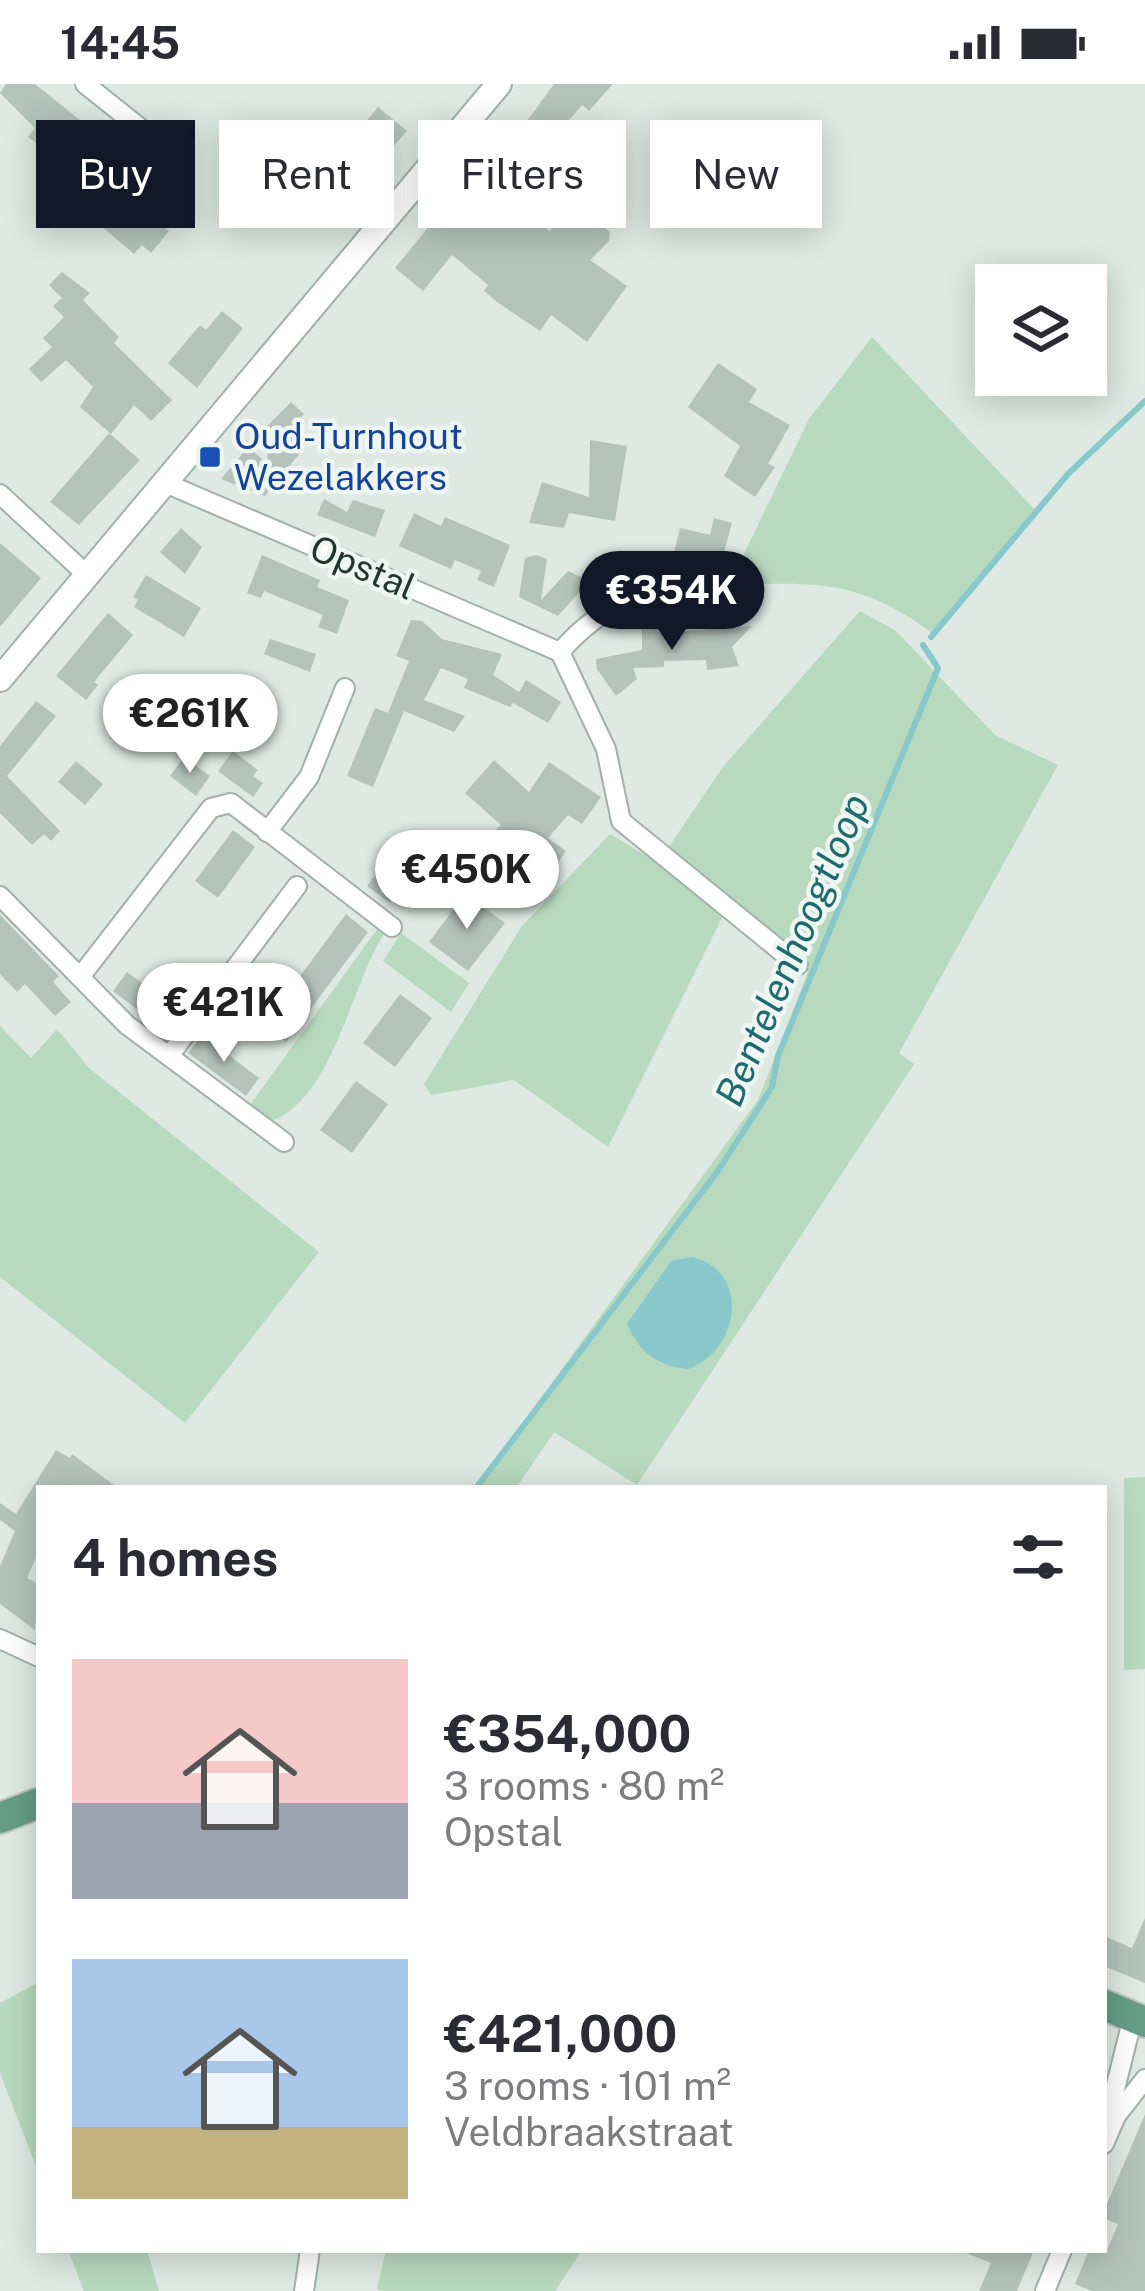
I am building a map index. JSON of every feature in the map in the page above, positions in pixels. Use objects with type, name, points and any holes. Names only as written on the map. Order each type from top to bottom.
[{"type":"main road","points":[[0,1818],[36,1803]]},
{"type":"main road","points":[[1107,2006],[1139,2020]]},
{"type":"street","points":[[85,84],[130,120]]},
{"type":"street","points":[[0,679],[499,84]]},
{"type":"street","name":"Opstal","points":[[165,483],[560,652]]},
{"type":"street","points":[[0,494],[86,574]]},
{"type":"street","points":[[736,592],[620,600],[598,614],[560,652],[606,749],[621,821],[798,964]]},
{"type":"street","points":[[267,832],[310,777],[345,688]]},
{"type":"street","points":[[80,977],[211,808],[230,803],[392,927]]},
{"type":"street","points":[[169,1056],[297,886]]},
{"type":"street","points":[[0,896],[127,1024],[284,1142]]},
{"type":"street","points":[[0,1640],[36,1656]]},
{"type":"street","points":[[1116,2116],[1113,2097],[1139,2020]]},
{"type":"street","points":[[1107,2137],[1116,2116],[1145,2079]]},
{"type":"street","points":[[304,2291],[310,2253]]},
{"type":"street","points":[[1046,2291],[1061,2253]]},
{"type":"green space","points":[[872,337],[1038,513],[935,635],[884,603],[838,588],[729,585],[809,419]]},
{"type":"green space","points":[[860,611],[896,631],[995,735],[1058,765],[899,1053],[914,1064],[637,1485],[554,1432],[518,1485],[477,1485],[758,1100],[808,972],[726,910],[608,1147],[514,1080],[431,1095],[424,1084],[522,926],[610,834],[658,863],[722,768]]},
{"type":"green space","points":[[378,928],[384,934],[325,1066],[292,1109],[271,1121],[250,1105]]},
{"type":"green space","points":[[401,933],[469,983],[451,1012],[383,961]]},
{"type":"green space","points":[[0,1026],[31,1058],[57,1029],[89,1068],[319,1252],[185,1423],[0,1277]]},
{"type":"green space","points":[[1145,1477],[1145,1669],[1124,1670],[1124,1478]]},
{"type":"green space","points":[[36,1984],[36,2166],[0,2073],[0,2003]]},
{"type":"green space","points":[[69,2253],[148,2253],[159,2291],[84,2291]]},
{"type":"green space","points":[[385,2253],[580,2253],[555,2291],[377,2289]]},
{"type":"water","points":[[692,1257],[711,1265],[724,1278],[732,1312],[719,1346],[688,1369],[651,1356],[627,1324],[671,1261]]},
{"type":"building","points":[[6,84],[35,84],[80,120],[36,120],[36,143],[28,137],[35,128],[0,93]]},
{"type":"building","points":[[554,84],[613,84],[589,111],[582,105],[569,120],[528,120]]},
{"type":"building","points":[[378,107],[394,120],[367,120]]},
{"type":"building","points":[[394,120],[407,131],[394,146]]},
{"type":"building","points":[[104,228],[169,231],[151,253],[142,245],[134,254]]},
{"type":"building","points":[[428,228],[605,228],[609,241],[590,260],[627,286],[587,342],[551,315],[540,331],[484,291],[488,285],[452,255],[423,291],[395,268]]},
{"type":"building","points":[[62,272],[90,293],[83,300],[119,337],[114,343],[172,400],[151,421],[134,405],[111,434],[80,407],[93,387],[66,360],[41,382],[29,369],[52,347],[43,338],[64,317],[53,306],[62,298],[49,285]]},
{"type":"building","points":[[222,311],[243,328],[197,388],[168,363],[200,325],[206,330]]},
{"type":"building","points":[[718,363],[757,389],[749,402],[790,425],[768,464],[775,467],[755,497],[724,476],[740,446],[688,407]]},
{"type":"building","points":[[291,402],[304,414],[288,432],[300,442],[295,449],[300,453],[265,496],[221,479],[248,447],[268,464],[265,428]]},
{"type":"building","points":[[109,433],[140,460],[79,525],[50,502]]},
{"type":"building","points":[[590,440],[627,446],[615,521],[569,513],[564,528],[529,523],[542,482],[589,497]]},
{"type":"building","points":[[324,499],[347,512],[353,500],[385,510],[375,537],[317,515]]},
{"type":"building","points":[[414,513],[441,526],[445,517],[510,545],[494,587],[477,580],[481,571],[455,560],[451,569],[399,546]]},
{"type":"building","points":[[714,518],[732,523],[719,571],[673,557],[680,528],[710,535]]},
{"type":"building","points":[[181,528],[202,547],[185,574],[160,552]]},
{"type":"building","points":[[0,543],[41,578],[0,627]]},
{"type":"building","points":[[262,555],[320,580],[317,587],[349,600],[337,634],[318,627],[323,615],[264,591],[261,598],[247,593]]},
{"type":"building","points":[[525,558],[547,559],[541,600],[568,571],[581,577],[582,589],[558,616],[519,597]]},
{"type":"building","points":[[146,575],[201,608],[184,637],[134,607],[138,600],[133,597]]},
{"type":"building","points":[[108,613],[133,635],[94,682],[98,685],[86,700],[56,676]]},
{"type":"building","points":[[411,620],[422,621],[442,639],[502,654],[493,675],[519,692],[526,680],[561,702],[548,723],[513,703],[510,707],[464,688],[468,679],[441,668],[424,700],[465,716],[454,732],[404,711],[373,787],[347,776],[375,708],[388,713],[409,661],[396,656]]},
{"type":"building","points":[[752,626],[732,647],[739,666],[707,670],[706,660],[633,668],[637,679],[616,696],[597,669],[596,659],[642,650],[642,628],[658,628],[659,633]]},
{"type":"building","points":[[270,639],[316,654],[310,672],[264,654]]},
{"type":"building","points":[[36,701],[56,716],[7,776],[60,831],[51,841],[44,834],[32,845],[0,813],[0,746]]},
{"type":"building","points":[[233,751],[258,770],[253,776],[263,783],[253,797],[218,771]]},
{"type":"building","points":[[184,757],[210,776],[196,796],[170,776]]},
{"type":"building","points":[[494,760],[529,792],[549,762],[601,797],[582,824],[568,815],[548,838],[566,851],[540,889],[504,861],[499,866],[479,846],[501,825],[465,793]]},
{"type":"building","points":[[76,761],[103,784],[85,805],[58,782]]},
{"type":"building","points":[[233,830],[255,847],[218,898],[195,881]]},
{"type":"building","points":[[406,834],[428,851],[390,903],[367,886]]},
{"type":"building","points":[[465,894],[505,923],[468,971],[429,942]]},
{"type":"building","points":[[346,914],[368,932],[286,1042],[264,1025]]},
{"type":"building","points":[[0,915],[59,976],[53,982],[71,1002],[55,1016],[25,984],[17,992],[0,974]]},
{"type":"building","points":[[127,972],[184,1014],[169,1034],[113,991]]},
{"type":"building","points":[[400,994],[432,1018],[395,1067],[363,1043]]},
{"type":"building","points":[[202,1035],[259,1078],[246,1096],[188,1053]]},
{"type":"building","points":[[356,1081],[388,1104],[352,1153],[320,1130]]},
{"type":"building","points":[[56,1450],[70,1458],[72,1454],[114,1485],[36,1485],[36,1558],[27,1578],[36,1582],[35,1630],[0,1604],[0,1566],[15,1531],[0,1520],[0,1503],[16,1514]]},
{"type":"building","points":[[1145,1918],[1145,1983],[1107,1967],[1107,1937],[1132,1948]]},
{"type":"building","points":[[1145,2114],[1145,2291],[1092,2291],[1075,2284],[1088,2253],[1107,2253],[1118,2224],[1107,2219],[1107,2204]]},
{"type":"building","points":[[966,2253],[1033,2253],[1017,2291],[979,2291],[991,2263]]},
{"type":"waterway","name":"Bentelenhoogtloop","points":[[931,637],[1068,474],[1145,401]]},
{"type":"waterway","name":"Bentelenhoogtloop","points":[[478,1485],[718,1171],[772,1087],[778,1056],[938,668],[923,645]]},
{"type":"place","name":"Oud-Turnhout Wezelakkers","points":[[210,457]]}]
